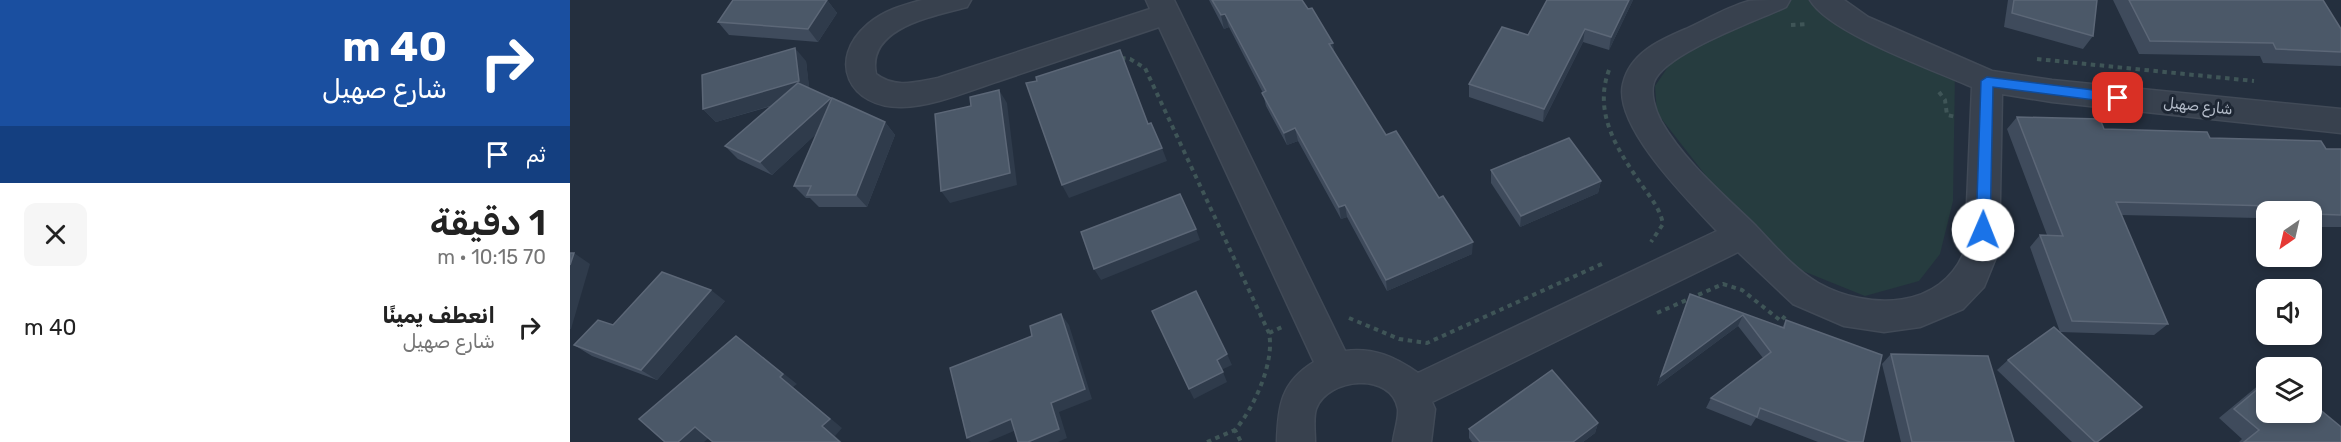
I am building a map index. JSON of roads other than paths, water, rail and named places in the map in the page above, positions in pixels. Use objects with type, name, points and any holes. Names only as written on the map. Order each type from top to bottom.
[{"type":"street","points":[[957,0],[887,25],[869,39],[859,57],[859,73],[870,86],[888,94],[912,95],[939,89],[1113,32],[1163,7],[1335,368]]},
{"type":"street","name":"شارع صهيل","points":[[1819,13],[1858,24],[1987,81],[2052,91],[2341,121]]},
{"type":"street","points":[[1780,14],[1665,50],[1648,65],[1638,84],[1639,106],[1649,128],[1682,173],[1741,235],[1805,293],[1844,311],[1884,316],[1920,312],[1951,298],[1972,277],[1982,250],[1987,81]]},
{"type":"street","points":[[1411,394],[1741,235]]},
{"type":"street","points":[[1296,442],[1293,427],[1296,408],[1304,391],[1318,378],[1335,368],[1353,364],[1388,370],[1411,394],[1417,411],[1417,429],[1412,442]]}]
